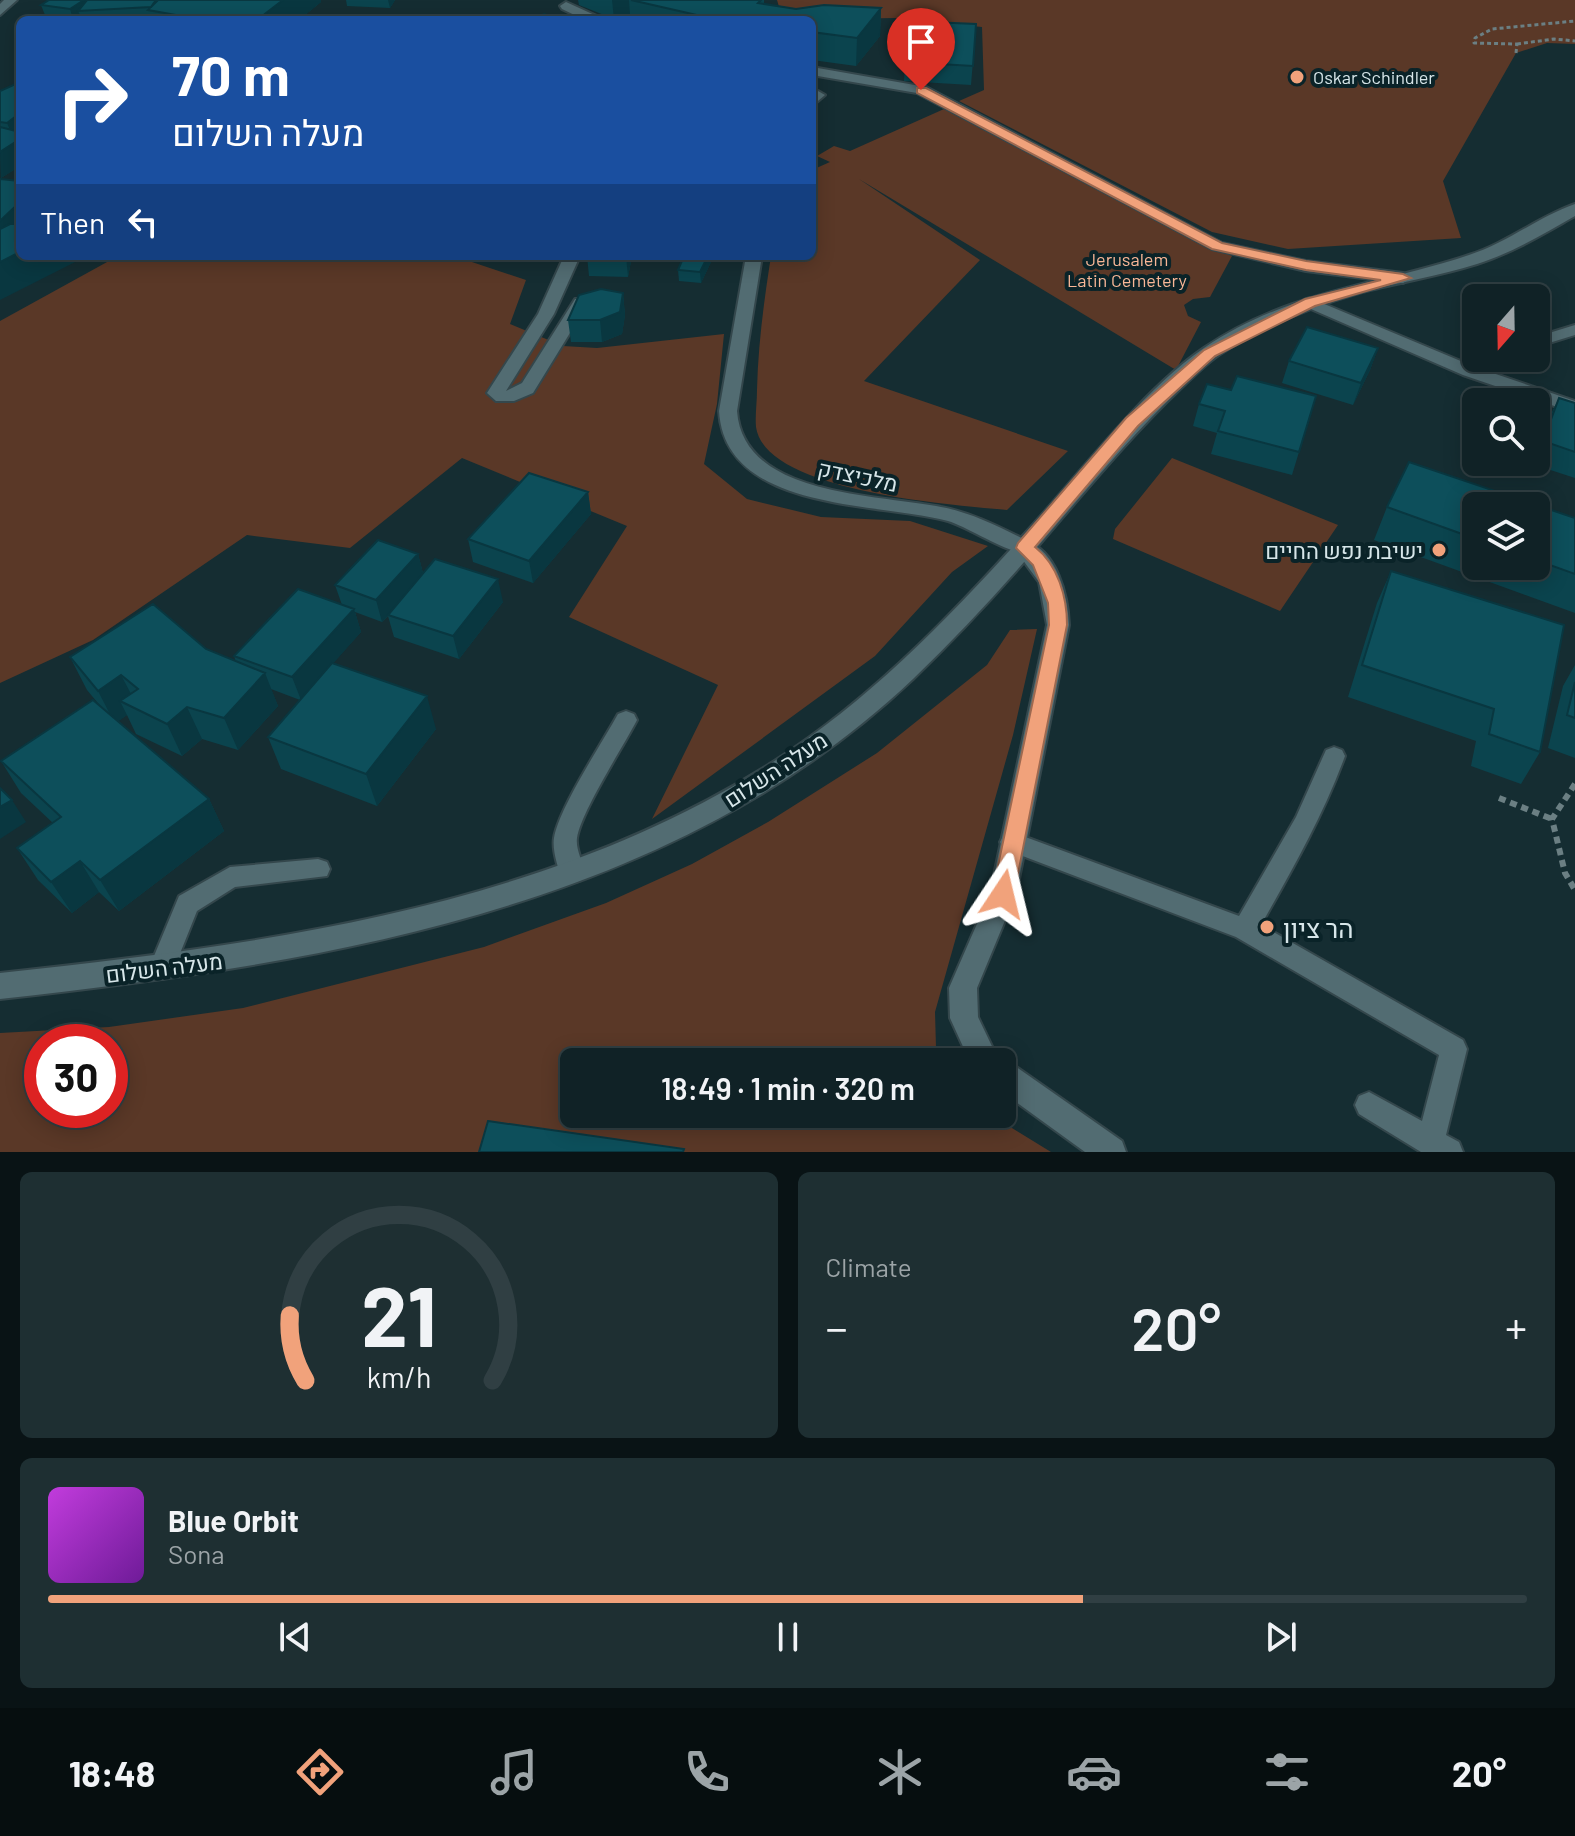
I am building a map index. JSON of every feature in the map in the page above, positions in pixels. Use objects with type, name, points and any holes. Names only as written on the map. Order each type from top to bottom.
[{"type":"street","name":"מעלה השלום","points":[[0,986],[162,968],[283,950],[379,929],[456,910],[572,873],[676,829],[807,752],[877,697],[1025,548],[1132,422],[1209,353],[1310,303],[1484,256],[1522,240],[1575,209]]},
{"type":"street","points":[[978,1048],[964,1018],[963,988],[1003,894],[1058,625],[1058,603],[1041,561],[1025,548]]},
{"type":"street","points":[[1016,1084],[1111,1152]]},
{"type":"lane","points":[[566,6],[587,16]]},
{"type":"lane","points":[[816,72],[921,90],[1217,246],[1306,266],[1403,278]]},
{"type":"lane","points":[[570,260],[546,314],[496,393],[502,397],[521,395],[531,387],[535,374],[581,302]]},
{"type":"lane","name":"מלכיצדק","points":[[753,260],[742,338],[729,392],[732,435],[745,456],[773,475],[818,494],[941,513],[981,525],[1025,548]]},
{"type":"lane","points":[[1310,303],[1462,368]]},
{"type":"lane","points":[[1550,338],[1575,330]]},
{"type":"lane","points":[[1472,372],[1575,407]]},
{"type":"lane","points":[[572,873],[565,839],[578,808],[626,720]]},
{"type":"lane","points":[[1245,929],[1292,851],[1322,791],[1334,756]]},
{"type":"lane","points":[[1012,842],[1245,929],[1454,1049],[1439,1147],[1369,1105]]},
{"type":"lane","points":[[162,968],[188,904],[230,877],[318,869]]},
{"type":"path","points":[[1575,21],[1492,29],[1480,33],[1474,43],[1517,44],[1554,39],[1575,41]]},
{"type":"path","points":[[1516,53],[1517,44]]},
{"type":"path","points":[[1575,784],[1552,819],[1565,873],[1575,890]]},
{"type":"path","points":[[1499,798],[1552,819]]},
{"type":"green space","points":[[777,0],[1575,0],[1575,44],[1547,43],[1516,53],[1443,181],[1461,238],[1288,249],[1212,232],[959,101],[984,90],[982,27],[895,18],[816,19],[816,16],[782,16]]},
{"type":"green space","name":"Jerusalem Latin Cemetery","points":[[953,105],[1232,256],[1210,297],[1193,299],[1184,305],[1188,316],[1201,322],[1176,370],[859,179],[980,260],[864,381],[1068,451],[1007,510],[907,499],[826,481],[792,467],[767,449],[756,427],[760,340],[770,260],[816,260],[816,168],[830,162],[817,156],[834,146],[850,151]]},
{"type":"green space","points":[[111,260],[466,260],[526,280],[510,324],[563,346],[597,348],[724,334],[717,404],[704,464],[747,499],[821,517],[910,521],[988,546],[952,572],[875,656],[652,819],[718,685],[569,617],[627,526],[462,458],[350,548],[247,535],[93,640],[0,683],[0,321]]},
{"type":"green space","points":[[1172,458],[1338,525],[1280,611],[1113,539],[1115,529]]},
{"type":"green space","points":[[1037,629],[1013,735],[935,1012],[936,1048],[560,1048],[560,1128],[1012,1128],[1051,1152],[0,1152],[0,1033],[24,1032],[24,1128],[128,1128],[128,1024],[243,1008],[484,947],[606,903],[692,864],[768,822],[877,753],[987,665],[1010,630]]},
{"type":"building","points":[[49,0],[84,0],[70,9],[41,5]]},
{"type":"building","points":[[87,0],[156,0],[151,7],[78,11]]},
{"type":"building","points":[[158,0],[283,0],[262,16],[174,16],[148,10]]},
{"type":"building","points":[[631,0],[761,0],[758,3],[796,9],[824,5],[881,8],[857,38],[816,33],[816,16],[701,16]]},
{"type":"building","points":[[930,22],[976,24],[973,66],[905,62],[907,43],[926,44]]},
{"type":"building","points":[[16,84],[16,116],[7,123],[0,122],[0,91]]},
{"type":"building","points":[[0,127],[16,131],[16,142],[0,152]]},
{"type":"building","points":[[0,179],[16,181],[16,206],[0,221]]},
{"type":"building","points":[[16,224],[16,254],[0,262],[0,229]]},
{"type":"building","points":[[682,260],[706,260],[700,272],[678,270]]},
{"type":"building","points":[[601,289],[623,293],[620,312],[600,320],[568,320],[579,295]]},
{"type":"building","points":[[1307,327],[1378,348],[1361,383],[1289,361]]},
{"type":"building","points":[[1237,376],[1316,396],[1299,452],[1218,431],[1225,411],[1199,404],[1207,384],[1231,390]]},
{"type":"building","points":[[1559,398],[1575,403],[1575,452],[1550,443],[1550,422]]},
{"type":"building","points":[[1409,462],[1498,492],[1462,492],[1462,534],[1387,507]]},
{"type":"building","points":[[529,473],[588,492],[529,561],[468,539]]},
{"type":"building","points":[[1550,510],[1575,518],[1575,574],[1550,565]]},
{"type":"building","points":[[378,540],[418,554],[376,600],[335,585]]},
{"type":"building","points":[[435,559],[498,579],[453,636],[388,615]]},
{"type":"building","points":[[1391,571],[1564,625],[1540,752],[1489,734],[1494,709],[1362,665]]},
{"type":"building","points":[[298,589],[354,609],[292,677],[234,656]]},
{"type":"building","points":[[153,604],[206,649],[265,673],[224,718],[187,707],[167,724],[120,701],[138,689],[121,675],[98,691],[70,657]]},
{"type":"building","points":[[332,663],[427,696],[366,774],[268,737]]},
{"type":"building","points":[[1575,682],[1575,718],[1567,715]]},
{"type":"building","points":[[93,700],[209,799],[100,880],[80,861],[51,882],[17,848],[61,817],[1,761]]},
{"type":"building","points":[[0,788],[12,800],[0,807]]},
{"type":"building","points":[[488,1121],[684,1149],[683,1152],[479,1152]]},
{"type":"place","name":"Oskar Schindler","points":[[1297,77]]},
{"type":"place","name":"ישיבת נפש החיים","points":[[1439,550]]},
{"type":"place","name":"הר ציון","points":[[1267,927]]},
{"type":"route","points":[[921,90],[1217,246],[1306,266],[1403,278],[1310,303],[1209,353],[1132,422],[1025,548],[1041,561],[1058,603],[1058,625],[1003,894]]}]
